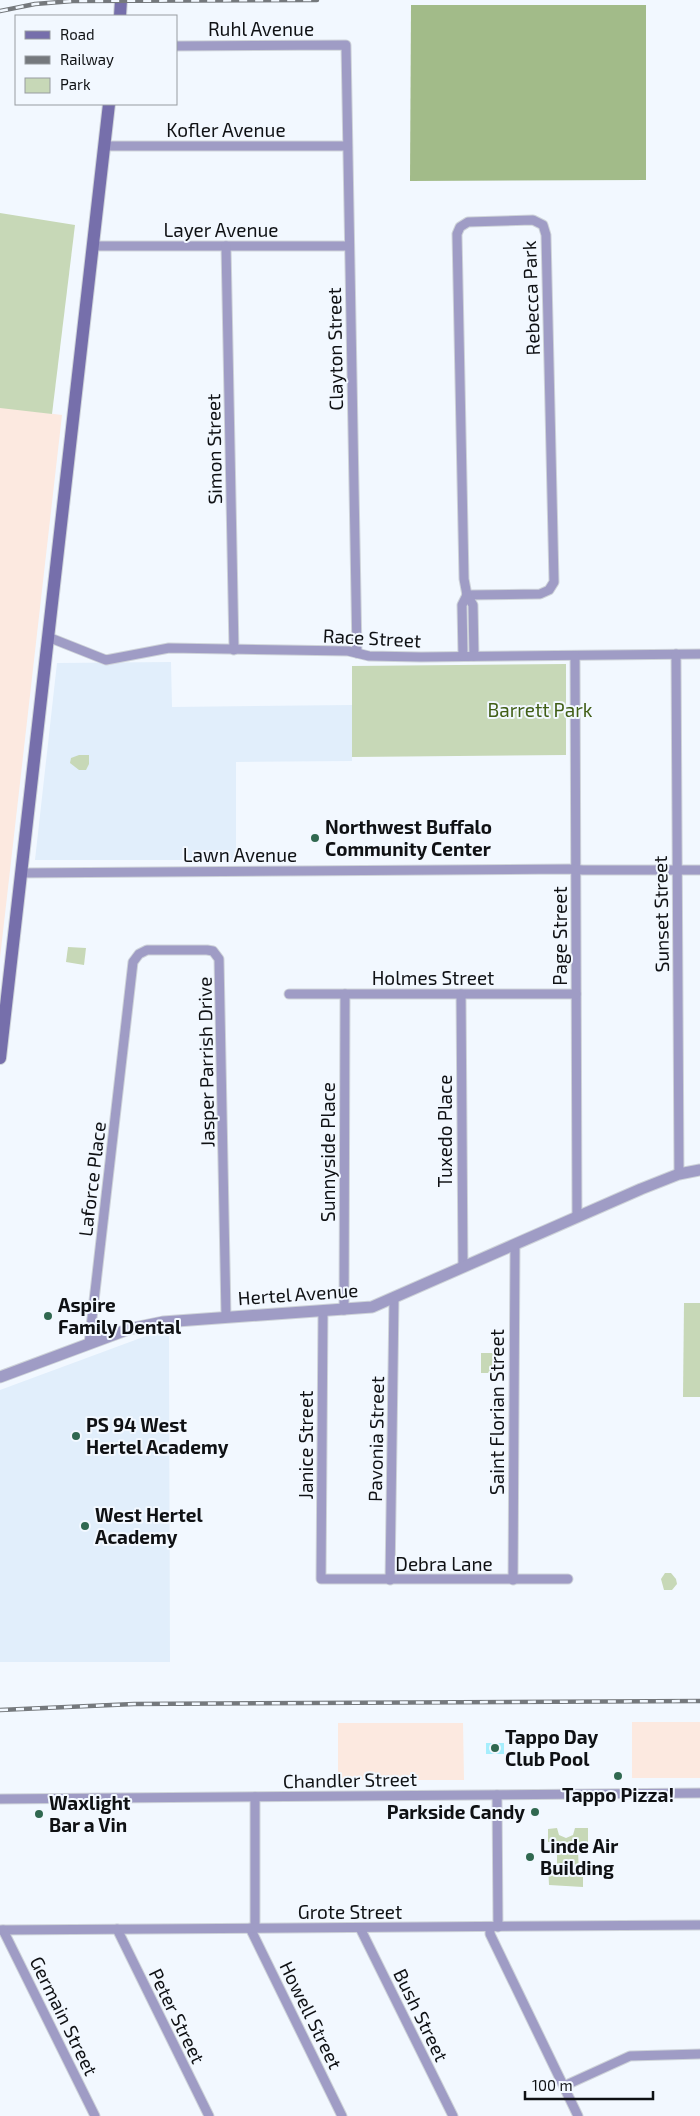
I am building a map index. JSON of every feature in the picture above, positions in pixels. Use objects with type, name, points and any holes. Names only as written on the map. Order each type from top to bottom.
[{"type":"main road","points":[[120,15],[121,0]]},
{"type":"main road","points":[[0,1058],[109,105]]},
{"type":"street","name":"Ruhl Avenue","points":[[178,46],[346,45]]},
{"type":"street","name":"Clayton Street","points":[[346,45],[357,653]]},
{"type":"street","name":"Kofler Avenue","points":[[104,146],[347,146]]},
{"type":"street","name":"Rebecca Park","points":[[467,595],[540,594],[549,590],[554,582],[546,234],[543,225],[533,220],[468,222],[460,227],[457,234],[464,579],[467,595],[474,605],[474,656]]},
{"type":"street","name":"Layer Avenue","points":[[93,246],[349,246]]},
{"type":"street","name":"Simon Street","points":[[226,246],[234,650]]},
{"type":"street","name":"Rebecca Park","points":[[463,656],[462,606],[467,595]]},
{"type":"street","name":"Race Street","points":[[48,637],[106,660],[169,648],[357,653],[369,656],[700,654]]},
{"type":"street","name":"Sunset Street","points":[[676,654],[679,1174]]},
{"type":"street","name":"Page Street","points":[[575,656],[577,1216]]},
{"type":"street","name":"Lawn Avenue","points":[[21,873],[700,870]]},
{"type":"street","name":"Jasper Parrish Drive","points":[[126,1018],[133,962],[139,954],[148,950],[207,950],[217,955],[220,964],[226,1316]]},
{"type":"street","name":"Holmes Street","points":[[289,994],[576,994]]},
{"type":"street","name":"Sunnyside Place","points":[[344,994],[344,1310]]},
{"type":"street","name":"Tuxedo Place","points":[[462,994],[463,1267]]},
{"type":"street","name":"Laforce Place","points":[[90,1344],[126,1018]]},
{"type":"street","name":"Hertel Avenue","points":[[0,1378],[129,1329],[163,1322],[372,1307],[394,1299],[577,1216],[679,1174],[700,1170]]},
{"type":"street","name":"Saint Florian Street","points":[[513,1580],[515,1244]]},
{"type":"street","name":"Pavonia Street","points":[[390,1580],[394,1299]]},
{"type":"street","name":"Janice Street","points":[[321,1579],[323,1311]]},
{"type":"street","name":"Debra Lane","points":[[321,1579],[568,1579]]},
{"type":"street","name":"Chandler Street","points":[[0,1799],[700,1793]]},
{"type":"street","points":[[497,1795],[494,1927],[490,1934],[578,2116]]},
{"type":"street","name":"Howell Street","points":[[255,1797],[253,1928],[342,2116]]},
{"type":"street","name":"Grote Street","points":[[2,1930],[700,1925]]},
{"type":"street","name":"Bush Street","points":[[360,1928],[453,2116]]},
{"type":"street","name":"Peter Street","points":[[117,1929],[209,2116]]},
{"type":"street","name":"Germain Street","points":[[2,1930],[95,2116]]},
{"type":"street","points":[[564,2086],[630,2056],[700,2054]]},
{"type":"shaded area","points":[[0,407],[62,415],[0,958]]},
{"type":"shaded area","points":[[171,662],[172,707],[352,705],[352,761],[236,762],[236,860],[35,860],[57,663]]},
{"type":"shaded area","name":"West Hertel Academy","points":[[169,1332],[170,1662],[0,1662],[0,1390],[146,1336]]},
{"type":"shaded area","points":[[632,1722],[700,1722],[700,1778],[632,1778]]},
{"type":"shaded area","points":[[338,1723],[463,1723],[464,1780],[338,1780]]},
{"type":"green space","points":[[411,5],[646,5],[646,180],[410,181]]},
{"type":"green space","points":[[0,213],[75,225],[52,414],[0,408]]},
{"type":"green space","name":"Barrett Park","points":[[566,664],[566,755],[352,757],[352,666]]},
{"type":"green space","points":[[79,755],[89,755],[89,764],[86,770],[79,770],[70,763],[71,758]]},
{"type":"green space","points":[[68,947],[86,948],[84,965],[66,962]]},
{"type":"green space","points":[[684,1303],[700,1303],[700,1397],[683,1397]]},
{"type":"green space","points":[[481,1353],[496,1353],[496,1373],[481,1373]]},
{"type":"green space","points":[[665,1573],[671,1573],[676,1579],[677,1584],[672,1590],[664,1590],[661,1579]]},
{"type":"green space","points":[[557,1828],[559,1835],[566,1838],[573,1835],[575,1828],[588,1828],[588,1850],[578,1850],[579,1876],[583,1876],[583,1887],[549,1885],[548,1866],[557,1865],[557,1842],[548,1842],[548,1829]]},
{"type":"water","name":"Tappo Day Club Pool","points":[[486,1743],[504,1743],[504,1754],[486,1754]]},
{"type":"railway","points":[[0,11],[35,4],[73,1],[317,0]]},
{"type":"railway","points":[[0,1710],[134,1704],[700,1701]]},
{"type":"place","name":"Northwest Buffalo Community Center","points":[[315,838]]},
{"type":"place","name":"Aspire Family Dental","points":[[48,1316]]},
{"type":"place","name":"PS 94 West Hertel Academy","points":[[76,1436]]},
{"type":"place","name":"West Hertel Academy","points":[[85,1526]]},
{"type":"place","name":"Tappo Day Club Pool","points":[[495,1748]]},
{"type":"place","name":"Tappo Pizza!","points":[[618,1776]]},
{"type":"place","name":"Parkside Candy","points":[[535,1812]]},
{"type":"place","name":"Waxlight Bar a Vin","points":[[39,1814]]},
{"type":"place","name":"Linde Air Building","points":[[530,1857]]}]
